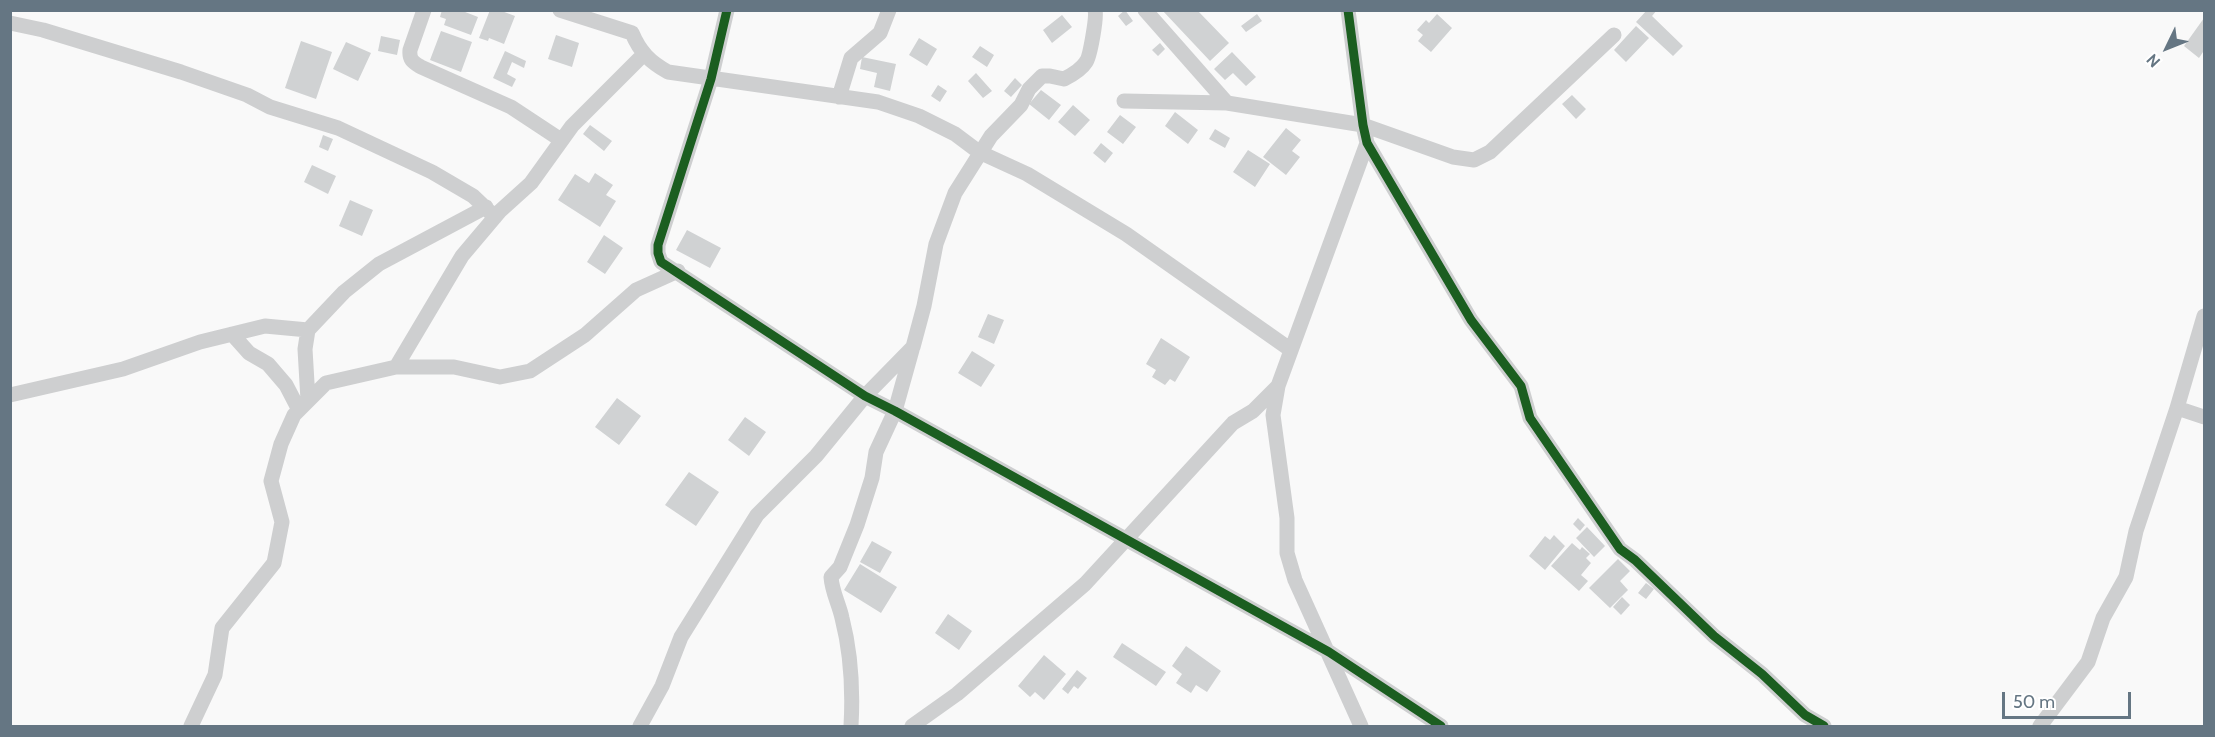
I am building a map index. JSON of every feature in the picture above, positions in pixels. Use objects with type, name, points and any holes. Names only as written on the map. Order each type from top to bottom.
[{"type":"street","points":[[424,10],[410,50],[409,57],[412,61],[421,68],[511,107],[561,140]]},
{"type":"street","points":[[560,10],[632,33],[644,54],[653,64],[668,72],[878,102],[919,116],[955,134],[979,152],[1027,174],[1126,234],[1291,350]]},
{"type":"street","points":[[727,10],[711,79],[658,245],[661,261],[865,396],[896,411],[1329,652],[1442,726]]},
{"type":"street","points":[[839,97],[851,58],[880,33],[889,10]]},
{"type":"street","points":[[851,726],[849,657],[842,617],[832,591],[831,578],[840,567],[857,525],[872,478],[876,452],[896,411],[924,306],[936,244],[955,193],[979,152],[1021,105],[1029,89],[1042,76],[1064,80],[1075,74],[1088,60],[1097,18],[1095,10]]},
{"type":"street","points":[[1145,10],[1227,103]]},
{"type":"street","points":[[1348,10],[1367,143],[1471,320],[1521,386],[1530,418],[1562,467],[1620,549],[1635,560],[1714,636],[1762,674],[1805,715],[1824,726]]},
{"type":"street","points":[[10,23],[43,30],[170,68],[247,95],[270,107],[338,128],[432,171],[473,196],[490,212]]},
{"type":"street","points":[[1124,101],[1227,103],[1363,125],[1453,157],[1474,160],[1490,153],[1614,35]]},
{"type":"street","points":[[303,405],[308,330],[344,292],[379,264],[490,212],[531,183],[572,126],[644,54]]},
{"type":"street","points":[[1361,726],[1295,580],[1287,553],[1287,518],[1273,415],[1278,386],[1367,143]]},
{"type":"street","points":[[396,367],[490,212]]},
{"type":"street","points":[[191,726],[215,675],[222,628],[274,562],[282,522],[271,481],[281,444],[294,415],[326,383],[396,367],[454,367],[500,377],[530,371],[585,334],[636,290],[678,271]]},
{"type":"street","points":[[2040,726],[2088,662],[2103,618],[2126,577],[2136,531],[2205,316]]},
{"type":"street","points":[[10,395],[123,369],[200,342],[265,326],[308,330]]},
{"type":"street","points":[[232,334],[249,353],[268,364],[303,405]]},
{"type":"street","points":[[640,726],[662,686],[681,638],[757,516],[816,456],[865,396],[913,347]]},
{"type":"street","points":[[912,726],[957,694],[1085,584],[1233,423],[1253,411],[1278,386]]},
{"type":"street","points":[[2177,408],[2205,417]]},
{"type":"building","points":[[442,10],[460,10],[478,17],[471,35],[444,25],[446,19],[440,17]]},
{"type":"building","points":[[490,10],[499,10],[515,16],[504,44],[489,38],[488,41],[479,38]]},
{"type":"building","points":[[1125,10],[1133,21],[1126,26],[1118,16]]},
{"type":"building","points":[[1162,10],[1197,10],[1229,43],[1210,61]]},
{"type":"building","points":[[1647,10],[1657,10],[1652,16],[1683,46],[1673,56],[1636,22]]},
{"type":"building","points":[[1257,14],[1262,21],[1246,32],[1241,26]]},
{"type":"building","points":[[1437,14],[1452,28],[1431,52],[1418,41],[1423,35],[1417,30],[1426,20],[1429,23]]},
{"type":"building","points":[[1062,15],[1072,27],[1052,43],[1043,30]]},
{"type":"building","points":[[2204,18],[2204,53],[2199,58],[2184,46]]},
{"type":"building","points":[[1636,26],[1649,38],[1626,62],[1614,50]]},
{"type":"building","points":[[441,31],[472,42],[461,72],[430,60]]},
{"type":"building","points":[[556,35],[579,43],[572,67],[548,59]]},
{"type":"building","points":[[381,36],[400,40],[397,55],[378,51]]},
{"type":"building","points":[[919,38],[937,49],[927,66],[909,55]]},
{"type":"building","points":[[301,41],[332,52],[316,99],[285,88]]},
{"type":"building","points":[[346,42],[371,53],[358,81],[333,69]]},
{"type":"building","points":[[1160,43],[1165,49],[1158,56],[1152,50]]},
{"type":"building","points":[[980,46],[994,55],[987,67],[972,57]]},
{"type":"building","points":[[505,51],[526,61],[524,68],[512,62],[507,74],[516,79],[512,87],[493,78]]},
{"type":"building","points":[[1232,52],[1256,77],[1246,86],[1233,73],[1225,80],[1214,69]]},
{"type":"building","points":[[862,57],[896,64],[890,91],[874,87],[877,73],[860,69]]},
{"type":"building","points":[[976,73],[992,91],[983,98],[968,81]]},
{"type":"building","points":[[1015,78],[1022,85],[1011,97],[1004,91]]},
{"type":"building","points":[[938,85],[947,91],[940,102],[931,96]]},
{"type":"building","points":[[1041,90],[1061,105],[1049,120],[1029,104]]},
{"type":"building","points":[[1572,95],[1586,109],[1576,119],[1562,104]]},
{"type":"building","points":[[1073,105],[1090,120],[1075,136],[1058,122]]},
{"type":"building","points":[[1175,112],[1198,130],[1188,144],[1165,126]]},
{"type":"building","points":[[1120,115],[1136,127],[1123,144],[1107,132]]},
{"type":"building","points":[[590,125],[612,141],[604,151],[583,134]]},
{"type":"building","points":[[1286,128],[1301,140],[1292,151],[1300,157],[1286,175],[1263,157]]},
{"type":"building","points":[[1215,129],[1230,138],[1225,148],[1209,139]]},
{"type":"building","points":[[323,135],[333,139],[328,151],[319,147]]},
{"type":"building","points":[[1101,143],[1113,153],[1105,163],[1093,153]]},
{"type":"building","points":[[1248,150],[1270,164],[1255,187],[1233,172]]},
{"type":"building","points":[[312,165],[336,176],[328,194],[304,182]]},
{"type":"building","points":[[595,173],[613,185],[606,195],[616,201],[600,227],[558,200],[575,174],[589,183]]},
{"type":"building","points":[[350,200],[373,210],[362,236],[339,226]]},
{"type":"building","points":[[687,230],[721,248],[710,268],[676,250]]},
{"type":"building","points":[[604,235],[623,248],[605,274],[587,262]]},
{"type":"building","points":[[988,314],[1004,320],[994,344],[978,337]]},
{"type":"building","points":[[1161,338],[1190,357],[1175,382],[1170,379],[1165,385],[1152,377],[1156,370],[1146,364]]},
{"type":"building","points":[[972,351],[995,365],[981,387],[958,373]]},
{"type":"building","points":[[617,398],[641,416],[619,445],[595,427]]},
{"type":"building","points":[[745,417],[766,432],[749,456],[728,440]]},
{"type":"building","points":[[689,472],[719,492],[696,526],[665,505]]},
{"type":"building","points":[[1578,518],[1585,525],[1580,531],[1573,524]]},
{"type":"building","points":[[1587,527],[1605,546],[1594,557],[1576,538]]},
{"type":"building","points":[[1554,535],[1565,546],[1545,570],[1529,556],[1545,536],[1550,540]]},
{"type":"building","points":[[872,541],[892,552],[880,573],[860,562]]},
{"type":"building","points":[[1572,543],[1580,550],[1582,547],[1590,554],[1586,558],[1591,563],[1581,575],[1588,581],[1579,591],[1551,566]]},
{"type":"building","points":[[1618,559],[1630,571],[1620,581],[1628,590],[1610,608],[1589,588]]},
{"type":"building","points":[[860,564],[897,587],[881,613],[844,590]]},
{"type":"building","points":[[1646,583],[1654,589],[1646,599],[1638,593]]},
{"type":"building","points":[[1622,597],[1630,605],[1621,615],[1613,607]]},
{"type":"building","points":[[948,614],[972,631],[959,650],[935,633]]},
{"type":"building","points":[[1122,643],[1166,672],[1156,686],[1113,657]]},
{"type":"building","points":[[1186,646],[1221,671],[1207,692],[1196,685],[1191,693],[1176,683],[1182,674],[1172,666]]},
{"type":"building","points":[[1044,655],[1066,674],[1044,700],[1035,692],[1030,697],[1018,686]]},
{"type":"building","points":[[1077,670],[1087,678],[1078,689],[1074,686],[1068,694],[1062,689]]},
{"type":"cycle path","points":[[727,10],[711,79],[658,245],[661,262],[865,396],[1329,652],[1441,726]]},
{"type":"cycle path","points":[[1348,10],[1367,143],[1471,320],[1521,386],[1530,418],[1620,549],[1635,560],[1714,636],[1762,674],[1805,715],[1824,726]]}]
